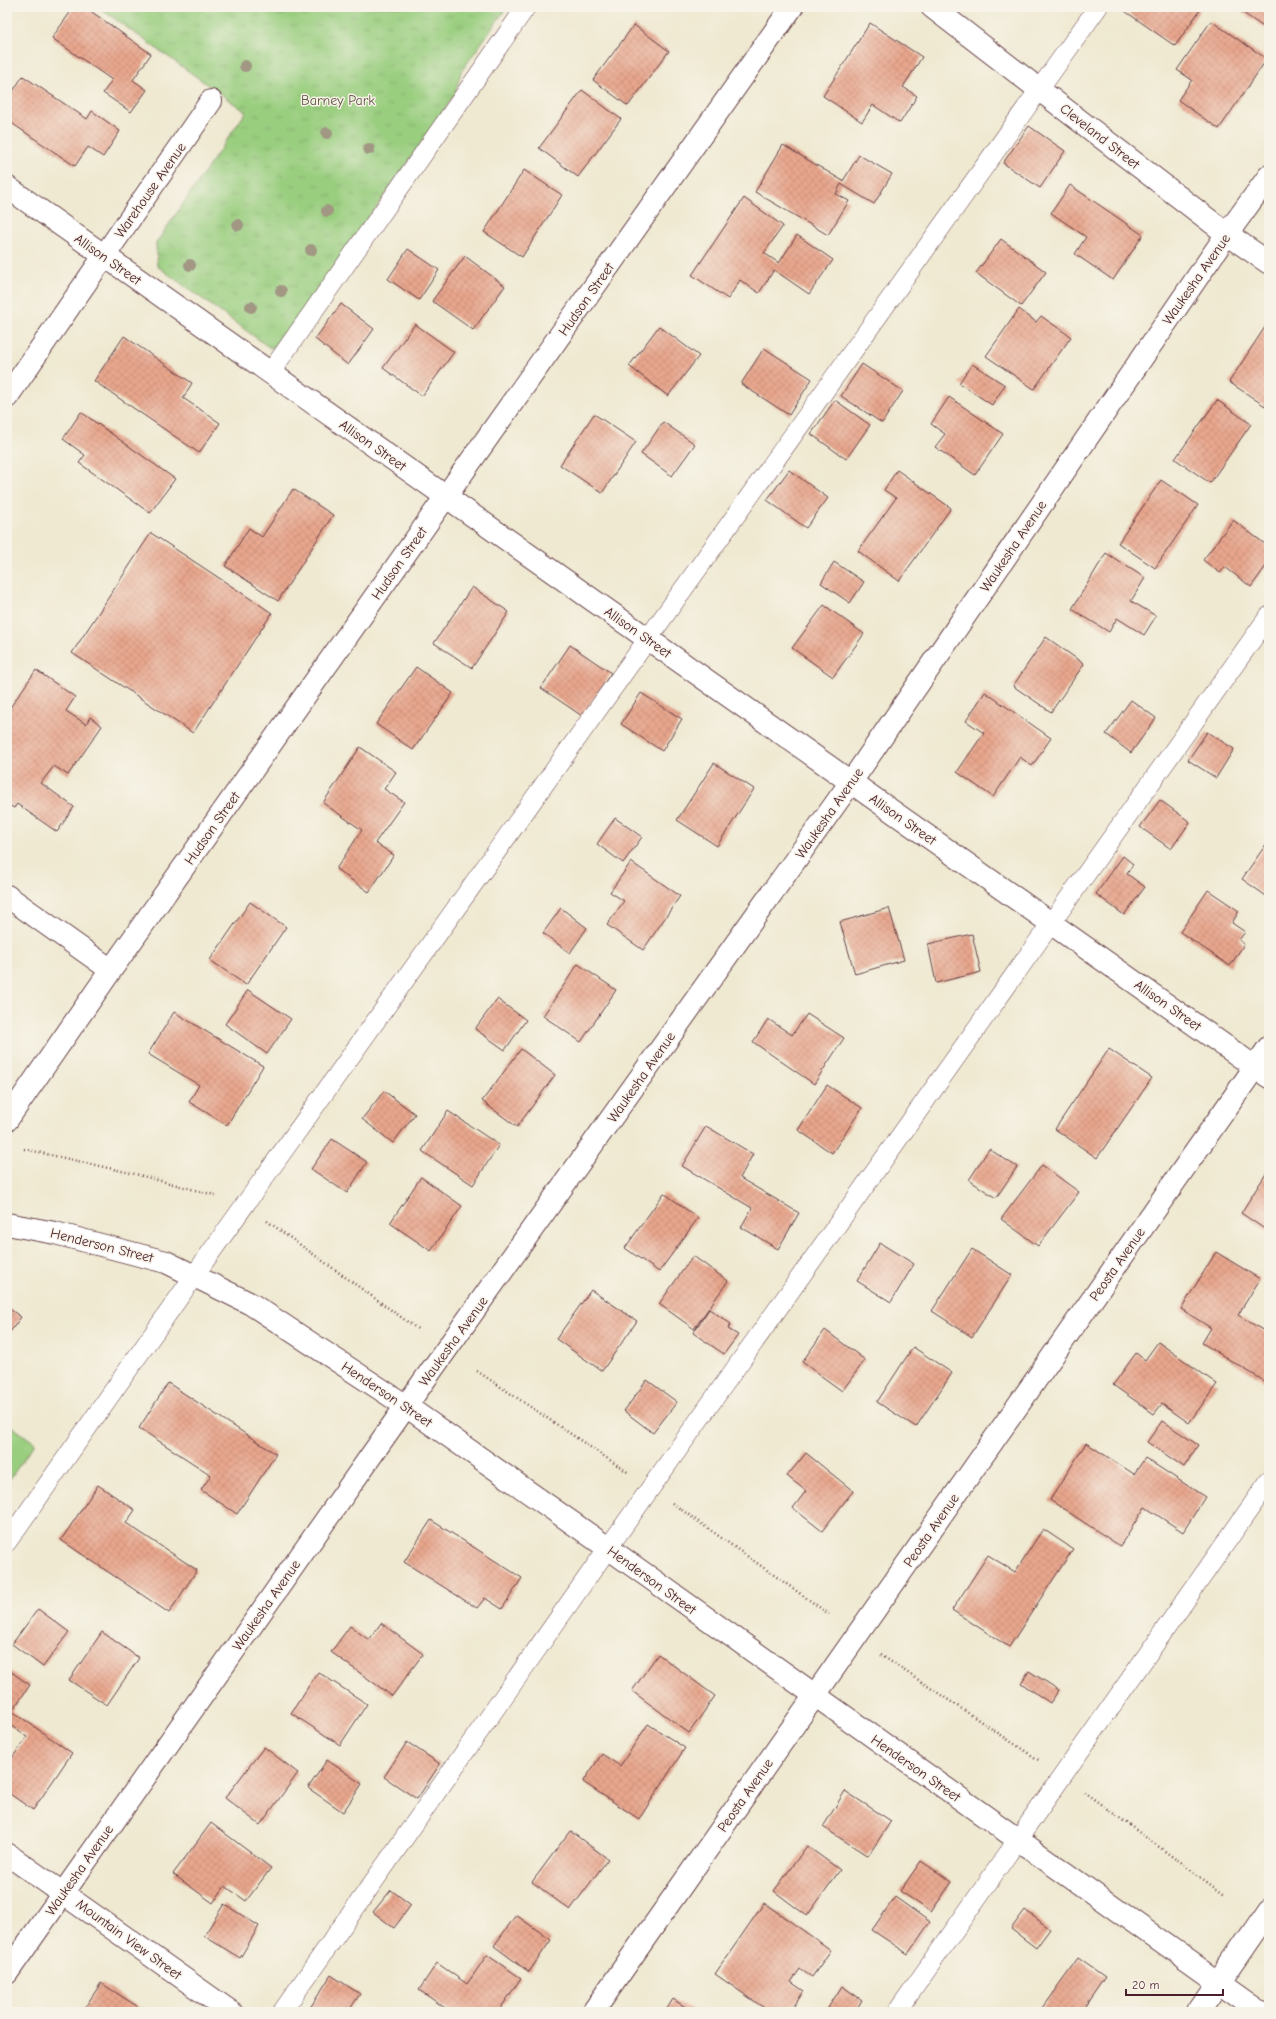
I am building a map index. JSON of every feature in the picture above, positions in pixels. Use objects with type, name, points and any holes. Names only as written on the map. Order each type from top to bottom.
[{"type":"street","name":"Hudson Street","points":[[7,1120],[111,970],[792,7]]},
{"type":"street","name":"Cleveland Street","points":[[932,7],[1227,234],[1269,263]]},
{"type":"street","name":"Warehouse Avenue","points":[[7,397],[211,101]]},
{"type":"street","name":"Waukesha Avenue","points":[[7,1973],[406,1406],[851,782],[1227,234],[1269,176]]},
{"type":"street","name":"Allison Street","points":[[7,187],[1262,1072]]},
{"type":"street","points":[[7,896],[111,970]]},
{"type":"street","name":"Peosta Avenue","points":[[593,2012],[814,1696],[1262,1072],[1269,1047]]},
{"type":"street","name":"Henderson Street","points":[[7,1224],[55,1233],[166,1262],[251,1304],[406,1406],[1260,2012]]},
{"type":"street","name":"Mountain View Street","points":[[7,1854],[63,1892],[231,2012]]},
{"type":"street","points":[[1198,2012],[1269,1909]]},
{"type":"lane","points":[[270,372],[526,7]]},
{"type":"lane","points":[[7,1542],[194,1276],[1098,7]]},
{"type":"lane","points":[[282,2012],[608,1548],[1269,616]]},
{"type":"lane","points":[[897,2012],[1269,1481]]},
{"type":"green space","name":"Barney Park","points":[[98,7],[507,7],[461,72],[455,94],[281,345],[270,348],[157,266],[156,243],[246,112]]},
{"type":"green space","points":[[7,1423],[35,1443],[7,1483]]},
{"type":"building","points":[[74,7],[85,7],[151,54],[133,80],[147,90],[131,112],[103,93],[112,80],[52,38]]},
{"type":"building","points":[[1119,7],[1196,7],[1200,10],[1175,46]]},
{"type":"building","points":[[1241,7],[1269,7],[1269,31],[1239,10]]},
{"type":"building","points":[[1211,21],[1267,59],[1219,129],[1178,100],[1192,80],[1177,70]]},
{"type":"building","points":[[870,23],[922,57],[903,87],[917,96],[900,123],[873,105],[862,122],[823,96]]},
{"type":"building","points":[[634,25],[669,51],[628,106],[593,80]]},
{"type":"building","points":[[23,76],[87,119],[92,111],[120,131],[103,157],[88,147],[75,166],[7,120],[7,100]]},
{"type":"building","points":[[582,90],[621,119],[578,177],[539,148]]},
{"type":"building","points":[[1029,126],[1065,151],[1040,188],[1003,163]]},
{"type":"building","points":[[783,145],[843,181],[859,155],[892,174],[874,204],[841,184],[836,194],[849,201],[828,235],[755,192]]},
{"type":"building","points":[[524,170],[562,195],[522,257],[484,232]]},
{"type":"building","points":[[1070,185],[1143,235],[1113,280],[1075,254],[1086,237],[1051,213]]},
{"type":"building","points":[[744,198],[783,226],[764,253],[779,263],[797,235],[833,260],[809,294],[774,270],[759,293],[740,280],[728,299],[692,275]]},
{"type":"building","points":[[1001,239],[1046,272],[1021,306],[976,273]]},
{"type":"building","points":[[408,249],[439,270],[419,300],[388,279]]},
{"type":"building","points":[[465,256],[505,286],[473,330],[432,301]]},
{"type":"building","points":[[341,304],[374,329],[348,365],[315,339]]},
{"type":"building","points":[[1019,309],[1036,322],[1041,316],[1071,337],[1034,389],[986,356]]},
{"type":"building","points":[[1269,321],[1269,400],[1265,406],[1229,382]]},
{"type":"building","points":[[415,324],[454,352],[422,396],[383,368]]},
{"type":"building","points":[[659,326],[699,356],[668,396],[629,366]]},
{"type":"building","points":[[124,336],[192,383],[183,398],[220,423],[199,453],[94,381]]},
{"type":"building","points":[[764,348],[812,379],[789,415],[741,384]]},
{"type":"building","points":[[862,364],[903,391],[882,423],[841,396]]},
{"type":"building","points":[[972,364],[1005,385],[992,405],[959,383]]},
{"type":"building","points":[[949,397],[1003,434],[975,475],[935,447],[945,434],[931,424]]},
{"type":"building","points":[[835,400],[870,425],[846,459],[811,434]]},
{"type":"building","points":[[1217,400],[1251,424],[1210,483],[1175,459]]},
{"type":"building","points":[[81,412],[175,479],[150,513],[79,463],[85,455],[63,439]]},
{"type":"building","points":[[594,414],[636,442],[602,493],[560,465]]},
{"type":"building","points":[[663,422],[695,444],[672,476],[641,454]]},
{"type":"building","points":[[789,470],[828,498],[806,528],[767,500]]},
{"type":"building","points":[[897,470],[951,508],[899,581],[858,551],[896,498],[884,490]]},
{"type":"building","points":[[1161,480],[1198,505],[1155,568],[1118,543]]},
{"type":"building","points":[[293,489],[333,515],[278,601],[225,566],[249,528],[262,537]]},
{"type":"building","points":[[1233,520],[1269,547],[1269,562],[1251,587],[1225,567],[1220,573],[1203,560]]},
{"type":"building","points":[[151,533],[272,613],[193,733],[72,653]]},
{"type":"building","points":[[1106,553],[1145,578],[1131,601],[1156,616],[1144,635],[1117,618],[1109,632],[1072,609]]},
{"type":"building","points":[[834,562],[864,582],[850,603],[821,583]]},
{"type":"building","points":[[472,587],[509,612],[472,668],[434,643]]},
{"type":"building","points":[[824,605],[864,634],[833,677],[792,648]]},
{"type":"building","points":[[1046,637],[1084,664],[1051,712],[1013,686]]},
{"type":"building","points":[[570,645],[611,673],[582,716],[541,688]]},
{"type":"building","points":[[416,667],[453,693],[413,750],[376,724]]},
{"type":"building","points":[[36,670],[75,697],[66,711],[86,724],[90,717],[102,726],[68,775],[54,766],[41,783],[74,807],[57,832],[17,804],[14,808],[7,804],[7,712]]},
{"type":"building","points":[[985,692],[1051,738],[1032,766],[1020,757],[993,797],[957,772],[984,733],[966,721]]},
{"type":"building","points":[[641,693],[682,719],[662,751],[621,724]]},
{"type":"building","points":[[1131,700],[1156,718],[1131,753],[1106,734]]},
{"type":"building","points":[[1207,732],[1234,749],[1216,778],[1188,760]]},
{"type":"building","points":[[360,747],[396,772],[384,789],[404,802],[375,843],[394,855],[369,892],[336,869],[362,830],[323,803]]},
{"type":"building","points":[[714,763],[754,789],[717,846],[677,820]]},
{"type":"building","points":[[1160,800],[1190,822],[1171,849],[1140,827]]},
{"type":"building","points":[[615,818],[642,837],[623,863],[597,844]]},
{"type":"building","points":[[1269,840],[1269,898],[1242,879]]},
{"type":"building","points":[[1123,856],[1133,864],[1127,874],[1145,887],[1124,915],[1096,894]]},
{"type":"building","points":[[631,862],[680,896],[643,950],[607,925],[624,901],[610,892]]},
{"type":"building","points":[[1208,890],[1239,911],[1232,923],[1245,932],[1239,940],[1244,944],[1230,966],[1180,932]]},
{"type":"building","points":[[250,902],[286,927],[246,985],[210,960]]},
{"type":"building","points":[[561,908],[587,928],[570,953],[543,933]]},
{"type":"building","points":[[889,908],[904,960],[855,974],[840,922]]},
{"type":"building","points":[[972,934],[981,972],[936,983],[928,944]]},
{"type":"building","points":[[578,964],[616,990],[581,1042],[543,1016]]},
{"type":"building","points":[[248,990],[291,1019],[267,1054],[225,1024]]},
{"type":"building","points":[[497,999],[526,1020],[505,1050],[475,1029]]},
{"type":"building","points":[[174,1012],[263,1066],[227,1125],[189,1102],[199,1085],[148,1054]]},
{"type":"building","points":[[807,1014],[844,1038],[814,1084],[753,1042],[768,1019],[792,1035]]},
{"type":"building","points":[[521,1049],[555,1075],[517,1127],[482,1101]]},
{"type":"building","points":[[1109,1049],[1152,1078],[1097,1158],[1055,1129]]},
{"type":"building","points":[[827,1085],[862,1108],[832,1153],[798,1130]]},
{"type":"building","points":[[384,1091],[415,1114],[393,1143],[362,1119]]},
{"type":"building","points":[[448,1111],[499,1145],[473,1185],[422,1151]]},
{"type":"building","points":[[706,1126],[753,1154],[740,1178],[799,1213],[778,1249],[741,1227],[752,1208],[682,1166]]},
{"type":"building","points":[[332,1139],[367,1162],[347,1193],[311,1169]]},
{"type":"building","points":[[989,1149],[1017,1167],[996,1198],[969,1180]]},
{"type":"building","points":[[1042,1165],[1079,1192],[1038,1246],[1001,1219]]},
{"type":"building","points":[[1269,1169],[1269,1232],[1241,1213]]},
{"type":"building","points":[[421,1177],[462,1206],[431,1251],[390,1223]]},
{"type":"building","points":[[664,1193],[698,1218],[659,1272],[625,1248]]},
{"type":"building","points":[[880,1243],[914,1264],[891,1302],[857,1281]]},
{"type":"building","points":[[972,1249],[1012,1275],[972,1337],[932,1311]]},
{"type":"building","points":[[1216,1252],[1260,1279],[1238,1315],[1269,1334],[1269,1384],[1202,1343],[1211,1328],[1181,1309]]},
{"type":"building","points":[[693,1256],[728,1281],[694,1329],[659,1304]]},
{"type":"building","points":[[591,1290],[637,1321],[602,1371],[556,1339]]},
{"type":"building","points":[[7,1307],[21,1317],[7,1336]]},
{"type":"building","points":[[709,1309],[731,1324],[728,1329],[738,1335],[724,1354],[693,1333]]},
{"type":"building","points":[[825,1330],[865,1360],[842,1391],[802,1362]]},
{"type":"building","points":[[1158,1342],[1217,1384],[1189,1423],[1162,1404],[1154,1414],[1113,1385],[1136,1353],[1145,1360]]},
{"type":"building","points":[[913,1347],[952,1373],[916,1427],[877,1402]]},
{"type":"building","points":[[647,1380],[677,1402],[653,1433],[624,1411]]},
{"type":"building","points":[[168,1383],[276,1454],[237,1514],[201,1490],[211,1475],[139,1428]]},
{"type":"building","points":[[1162,1421],[1198,1445],[1184,1467],[1147,1442]]},
{"type":"building","points":[[1086,1443],[1134,1474],[1145,1458],[1205,1497],[1183,1532],[1145,1507],[1120,1546],[1050,1500]]},
{"type":"building","points":[[806,1453],[853,1491],[822,1531],[793,1508],[806,1491],[787,1476]]},
{"type":"building","points":[[98,1485],[135,1510],[126,1523],[197,1570],[169,1613],[61,1540]]},
{"type":"building","points":[[431,1520],[522,1578],[502,1609],[485,1598],[477,1608],[404,1562]]},
{"type":"building","points":[[1043,1529],[1073,1549],[1009,1647],[952,1610],[988,1555],[1015,1572]]},
{"type":"building","points":[[38,1609],[69,1632],[43,1667],[12,1644]]},
{"type":"building","points":[[381,1623],[423,1654],[392,1696],[331,1652],[350,1626],[369,1640]]},
{"type":"building","points":[[102,1632],[139,1658],[107,1705],[69,1680]]},
{"type":"building","points":[[658,1654],[715,1696],[689,1733],[632,1691]]},
{"type":"building","points":[[7,1669],[30,1685],[12,1711],[72,1753],[33,1810],[7,1792],[7,1765],[27,1737],[7,1723]]},
{"type":"building","points":[[1029,1671],[1059,1690],[1050,1703],[1021,1683]]},
{"type":"building","points":[[318,1672],[367,1704],[340,1745],[291,1713]]},
{"type":"building","points":[[648,1724],[685,1748],[639,1819],[583,1782],[602,1754],[620,1766]]},
{"type":"building","points":[[407,1742],[440,1764],[417,1799],[384,1777]]},
{"type":"building","points":[[264,1747],[298,1773],[260,1825],[225,1798]]},
{"type":"building","points":[[327,1760],[362,1784],[343,1812],[308,1788]]},
{"type":"building","points":[[845,1791],[891,1821],[868,1856],[823,1827]]},
{"type":"building","points":[[211,1823],[271,1868],[246,1901],[225,1886],[213,1903],[173,1874]]},
{"type":"building","points":[[570,1831],[608,1859],[570,1910],[532,1882]]},
{"type":"building","points":[[807,1846],[840,1870],[807,1916],[774,1891]]},
{"type":"building","points":[[921,1861],[952,1882],[931,1912],[900,1891]]},
{"type":"building","points":[[391,1890],[411,1905],[394,1928],[373,1912]]},
{"type":"building","points":[[895,1897],[930,1922],[908,1954],[872,1930]]},
{"type":"building","points":[[764,1903],[831,1950],[812,1977],[800,1969],[791,1982],[804,1991],[790,2012],[770,2012],[715,1974]]},
{"type":"building","points":[[224,1904],[259,1926],[240,1958],[204,1936]]},
{"type":"building","points":[[1025,1910],[1050,1929],[1036,1948],[1011,1929]]},
{"type":"building","points":[[516,1915],[551,1940],[529,1972],[494,1946]]},
{"type":"building","points":[[487,1955],[521,1978],[498,2012],[451,2012],[419,1990],[437,1963],[467,1984]]},
{"type":"building","points":[[1078,1958],[1105,1977],[1081,2012],[1039,2012]]},
{"type":"building","points":[[331,1975],[360,1994],[348,2012],[308,2011]]},
{"type":"building","points":[[101,1983],[146,2012],[82,2012]]},
{"type":"building","points":[[842,1986],[862,2000],[855,2012],[833,2012],[828,2008]]},
{"type":"building","points":[[673,1999],[693,2012],[665,2012]]}]
